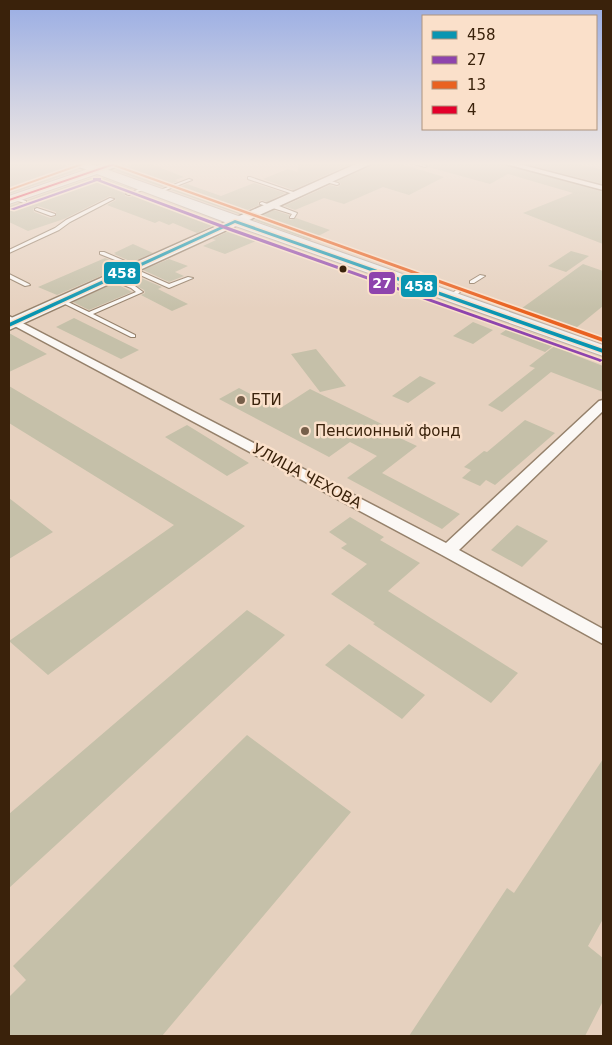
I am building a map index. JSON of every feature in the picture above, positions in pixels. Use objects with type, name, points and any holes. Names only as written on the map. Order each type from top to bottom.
[{"type":"main road","points":[[209,212],[455,294],[603,351]]},
{"type":"street","points":[[11,322],[62,301],[258,212]]},
{"type":"street","name":"УЛИЦА ЧЕХОВА","points":[[11,322],[448,551],[603,637]]},
{"type":"street","points":[[448,551],[603,404]]},
{"type":"lane","points":[[44,212],[53,215]]},
{"type":"lane","points":[[9,252],[57,229],[86,212]]},
{"type":"lane","points":[[292,212],[295,213],[292,217]]},
{"type":"lane","points":[[102,253],[169,286],[190,278]]},
{"type":"lane","points":[[9,276],[27,285]]},
{"type":"lane","points":[[472,282],[482,276]]},
{"type":"lane","points":[[89,314],[140,292],[111,278]]},
{"type":"lane","points":[[62,301],[133,336]]},
{"type":"building","points":[[9,212],[34,212],[50,218],[56,216],[55,212],[78,212],[64,219],[28,231],[9,222]]},
{"type":"building","points":[[125,212],[192,212],[220,222],[197,233],[173,223],[169,225],[159,221],[155,223]]},
{"type":"building","points":[[270,212],[279,212],[289,215],[290,220],[296,218],[330,230],[310,240],[254,220]]},
{"type":"building","points":[[603,212],[603,244],[523,213]]},
{"type":"building","points":[[236,228],[263,238],[225,254],[203,246],[216,240],[212,239]]},
{"type":"building","points":[[133,244],[153,253],[132,262],[114,254]]},
{"type":"building","points":[[571,251],[589,256],[566,272],[548,266]]},
{"type":"building","points":[[105,258],[124,266],[57,295],[38,287]]},
{"type":"building","points":[[169,259],[188,266],[175,272],[184,276],[169,282],[143,270]]},
{"type":"building","points":[[583,264],[603,271],[603,306],[571,332],[518,311]]},
{"type":"building","points":[[134,275],[162,287],[158,289],[188,304],[172,311],[141,295],[145,293],[144,290],[124,279]]},
{"type":"building","points":[[115,283],[132,292],[89,310],[73,302]]},
{"type":"building","points":[[74,318],[139,350],[121,359],[56,327]]},
{"type":"building","points":[[473,322],[493,330],[473,344],[453,336]]},
{"type":"building","points":[[512,326],[558,342],[545,352],[500,334]]},
{"type":"building","points":[[9,333],[27,343],[47,354],[9,372]]},
{"type":"building","points":[[557,344],[565,345],[575,351],[572,354],[603,366],[603,392],[551,372],[502,412],[488,405],[535,368],[529,366]]},
{"type":"building","points":[[316,349],[346,386],[320,392],[291,354]]},
{"type":"building","points":[[420,376],[436,383],[408,403],[392,396]]},
{"type":"building","points":[[9,386],[245,526],[48,675],[9,641],[174,525],[9,423]]},
{"type":"building","points":[[239,388],[279,409],[310,389],[392,429],[387,432],[417,446],[382,473],[460,514],[442,529],[347,478],[377,456],[350,442],[329,457],[219,399]]},
{"type":"building","points":[[525,420],[555,433],[495,485],[486,480],[480,486],[462,478],[471,470],[464,467],[484,451],[487,452]]},
{"type":"building","points":[[187,425],[249,463],[227,476],[165,437]]},
{"type":"building","points":[[9,498],[53,532],[9,559]]},
{"type":"building","points":[[350,517],[384,537],[380,540],[420,563],[388,591],[518,673],[491,703],[331,594],[367,564],[341,548],[347,544],[329,532]]},
{"type":"building","points":[[517,525],[548,541],[522,567],[491,550]]},
{"type":"building","points":[[247,610],[285,635],[9,888],[9,814]]},
{"type":"building","points":[[349,644],[425,695],[402,719],[325,665]]},
{"type":"building","points":[[247,735],[351,812],[162,1036],[9,1036],[9,997],[26,980],[13,966]]},
{"type":"building","points":[[603,759],[603,919],[588,946],[603,958],[603,1001],[585,1036],[409,1036],[507,888],[514,893]]},
{"type":"transit line","name":"27","points":[[183,212],[600,360]]},
{"type":"transit line","name":"13","points":[[244,212],[603,340]]},
{"type":"transit line","name":"458","points":[[235,221],[603,351]]},
{"type":"transit line","name":"458","points":[[9,325],[235,221]]},
{"type":"place","name":"БТИ","points":[[241,400]]},
{"type":"place","name":"Пенсионный фонд","points":[[305,431]]}]
